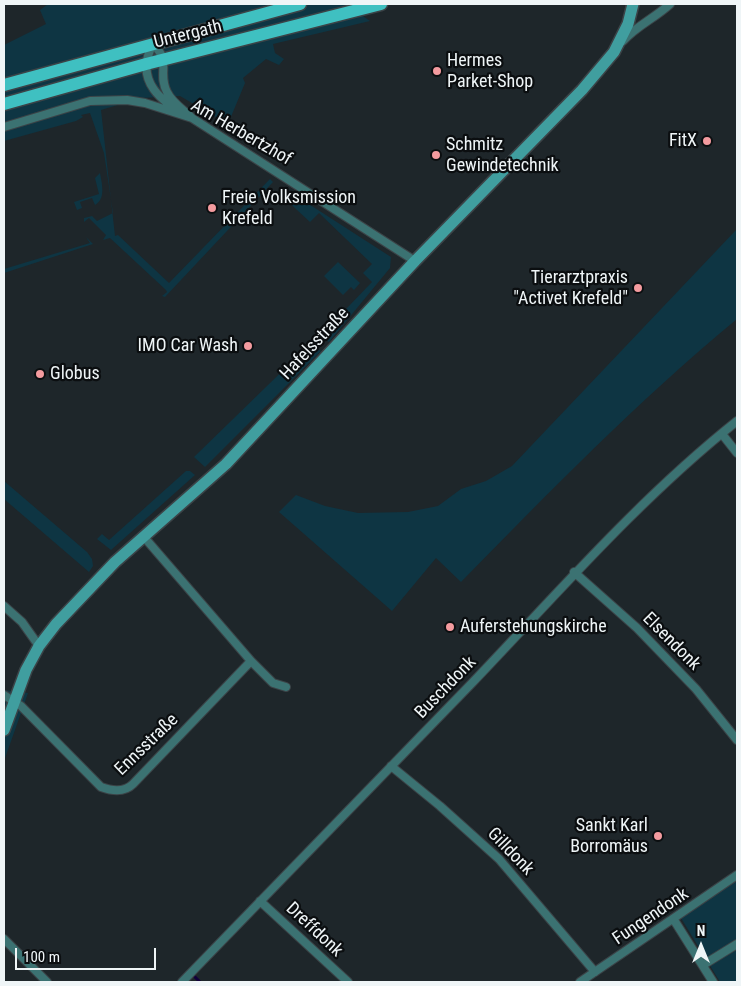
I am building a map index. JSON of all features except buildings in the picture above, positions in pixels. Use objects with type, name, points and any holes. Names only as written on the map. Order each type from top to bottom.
[{"type":"main road","name":"Untergath","points":[[4,85],[300,4]]},
{"type":"main road","name":"Untergath","points":[[4,104],[164,59],[381,4]]},
{"type":"main road","name":"Hafelsstraße","points":[[4,730],[9,697],[39,646],[56,624],[110,567],[226,464],[415,261],[582,90],[614,52],[628,24],[633,4]]},
{"type":"street","points":[[614,52],[634,29],[648,22],[670,4]]},
{"type":"street","points":[[153,44],[162,52],[167,92],[192,118],[172,108],[157,96],[146,64],[146,56],[153,44]]},
{"type":"street","name":"Am Herbertzhof","points":[[4,127],[90,101],[127,100],[145,103],[192,118],[415,261]]},
{"type":"street","name":"Buschdonk","points":[[182,982],[574,572],[644,502],[737,421]]},
{"type":"street","points":[[722,434],[737,453]]},
{"type":"street","points":[[144,536],[251,662],[273,683],[286,687]]},
{"type":"street","name":"Elsendonk","points":[[574,572],[637,628],[696,689],[737,740]]},
{"type":"street","points":[[4,606],[22,622],[39,646]]},
{"type":"street","name":"Ennsstraße","points":[[9,697],[101,787],[112,791],[120,790],[129,788],[251,662]]},
{"type":"street","name":"Gilldonk","points":[[390,766],[440,806],[499,860],[595,972]]},
{"type":"street","name":"Fungendonk","points":[[580,982],[674,920],[737,875]]},
{"type":"street","name":"Dreffdonk","points":[[260,901],[348,982]]},
{"type":"street","points":[[674,920],[713,982]]},
{"type":"street","points":[[4,939],[48,982]]},
{"type":"street","points":[[704,965],[737,944]]},
{"type":"shaded area","points":[[48,4],[345,4],[370,21],[273,44],[275,53],[284,59],[279,65],[266,59],[243,78],[245,83],[228,124],[180,96],[141,98],[101,110],[111,199],[104,153],[90,113],[81,115],[83,117],[76,121],[4,141],[4,45],[46,24],[40,10]]},
{"type":"shaded area","points":[[100,173],[102,182],[101,199],[95,205],[92,198],[80,202],[82,208],[77,210],[74,202],[99,194],[95,178]]},
{"type":"shaded area","points":[[270,179],[273,182],[165,297],[162,296],[167,292],[166,290],[110,238],[103,240],[106,235],[89,218],[84,222],[84,218],[92,216],[97,221],[112,213],[115,236],[118,235],[169,283]]},
{"type":"shaded area","points":[[293,196],[301,199],[391,257],[390,268],[329,342],[324,339],[324,332],[372,282],[363,273],[372,264],[319,213],[310,222],[283,197]]},
{"type":"shaded area","points":[[737,229],[737,319],[630,414],[461,582],[436,558],[392,611],[279,512],[296,495],[325,506],[358,513],[408,512],[438,506],[461,489],[486,481],[512,466]]},
{"type":"shaded area","points":[[86,237],[93,244],[4,273],[4,269],[90,243]]},
{"type":"shaded area","points":[[338,262],[360,283],[354,290],[351,287],[343,295],[324,276]]},
{"type":"shaded area","points":[[315,348],[321,351],[205,467],[194,457],[304,350]]},
{"type":"shaded area","points":[[186,471],[190,471],[195,475],[111,550],[97,539],[102,534],[109,540]]},
{"type":"shaded area","points":[[4,481],[87,552],[92,559],[93,566],[89,572],[4,499]]},
{"type":"shaded area","points":[[4,690],[28,693],[4,761]]},
{"type":"shaded area","points":[[737,880],[737,982],[720,982],[681,918]]},
{"type":"waterway","points":[[195,977],[200,982]]},
{"type":"place","name":"Hermes Parket-Shop","points":[[437,71]]},
{"type":"place","name":"FitX","points":[[707,141]]},
{"type":"place","name":"Schmitz Gewindetechnik","points":[[436,155]]},
{"type":"place","name":"Freie Volksmission Krefeld","points":[[212,208]]},
{"type":"place","name":"Tierarztpraxis \"Activet Krefeld\"","points":[[638,288]]},
{"type":"place","name":"IMO Car Wash","points":[[248,346]]},
{"type":"place","name":"Globus","points":[[40,374]]},
{"type":"place","name":"Auferstehungskirche","points":[[450,627]]},
{"type":"place","name":"Sankt Karl Borromäus","points":[[658,836]]}]
